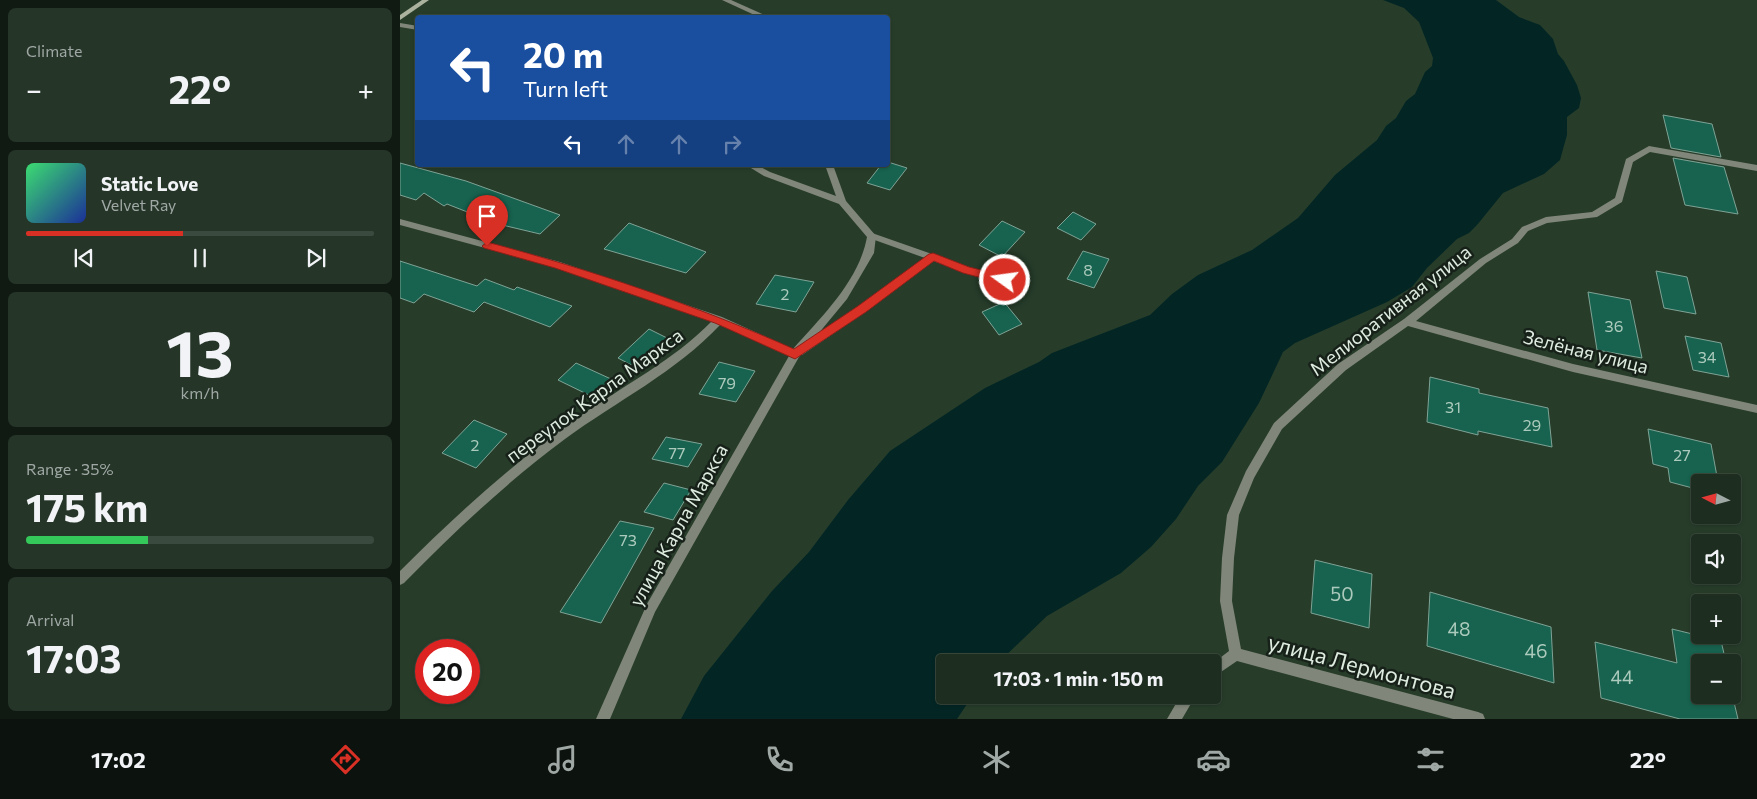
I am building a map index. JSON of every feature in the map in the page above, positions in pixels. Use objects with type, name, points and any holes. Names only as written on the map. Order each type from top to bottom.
[{"type":"street","points":[[400,18],[426,0]]},
{"type":"street","points":[[725,0],[761,15]]},
{"type":"street","points":[[400,25],[415,28]]},
{"type":"street","name":"Мелиоративная улица","points":[[1236,654],[1226,601],[1233,515],[1250,475],[1278,426],[1342,367],[1407,322],[1483,261],[1515,241],[1525,229],[1546,220],[1594,215],[1619,200],[1629,161],[1649,149],[1757,168]]},
{"type":"street","points":[[754,167],[767,174],[842,202]]},
{"type":"street","points":[[830,167],[842,202],[872,236],[967,270],[1005,280]]},
{"type":"street","points":[[400,222],[557,264],[719,320],[795,354],[862,309],[933,257]]},
{"type":"street","name":"улица Карла Маркса","points":[[603,719],[651,608],[795,354],[844,296],[869,253],[872,236]]},
{"type":"street","name":"переулок Карла Маркса","points":[[400,579],[472,510],[540,452],[585,418],[635,388],[675,359],[707,334],[719,320]]},
{"type":"street","name":"Зелёная улица","points":[[1407,322],[1573,368],[1757,409]]},
{"type":"street","points":[[1221,665],[1236,654]]},
{"type":"street","name":"улица Лермонтова","points":[[1236,654],[1478,719]]},
{"type":"street","points":[[1174,719],[1183,704]]},
{"type":"water","points":[[1383,0],[1496,0],[1519,17],[1540,25],[1553,39],[1558,54],[1577,85],[1581,98],[1579,108],[1567,117],[1567,135],[1560,160],[1544,174],[1503,193],[1477,225],[1469,233],[1457,239],[1427,268],[1412,287],[1387,302],[1295,343],[1283,352],[1259,403],[1222,462],[1198,486],[1176,519],[1151,547],[1121,573],[1047,616],[1007,654],[936,654],[936,704],[967,704],[957,719],[681,719],[704,676],[772,591],[809,552],[848,500],[890,451],[985,388],[1039,362],[1052,353],[1150,315],[1172,294],[1198,275],[1252,250],[1298,218],[1335,175],[1377,140],[1386,126],[1396,118],[1406,101],[1415,94],[1425,72],[1432,66],[1433,58],[1419,22],[1404,8]]},
{"type":"building","points":[[1663,115],[1712,124],[1721,157],[1671,148]]},
{"type":"building","points":[[1673,158],[1724,167],[1738,214],[1685,205]]},
{"type":"building","points":[[400,163],[466,181],[560,215],[540,234],[498,224],[447,204],[444,206],[424,193],[416,200],[400,195]]},
{"type":"building","points":[[890,163],[907,168],[890,190],[867,183],[879,167],[890,167]]},
{"type":"building","points":[[1073,212],[1096,224],[1081,240],[1057,228]]},
{"type":"building","points":[[1002,221],[1025,232],[1002,257],[979,245]]},
{"type":"building","points":[[629,223],[706,252],[686,273],[604,249]]},
{"type":"building","points":[[1083,251],[1109,259],[1094,288],[1067,279]]},
{"type":"building","points":[[400,261],[477,286],[485,279],[514,290],[517,287],[572,306],[550,327],[484,302],[474,312],[424,294],[414,303],[400,298]]},
{"type":"building","points":[[1656,271],[1687,277],[1696,314],[1664,308]]},
{"type":"building","points":[[775,275],[814,282],[796,312],[756,304]]},
{"type":"building","points":[[1588,292],[1630,300],[1642,358],[1597,350]]},
{"type":"building","points":[[1004,302],[1022,324],[999,335],[982,312]]},
{"type":"building","points":[[649,329],[669,339],[639,369],[618,358]]},
{"type":"building","points":[[1685,336],[1721,343],[1729,377],[1693,370]]},
{"type":"building","points":[[719,362],[755,371],[736,402],[699,394]]},
{"type":"building","points":[[576,363],[611,379],[593,397],[558,380]]},
{"type":"building","points":[[1430,377],[1479,389],[1479,393],[1548,408],[1552,447],[1478,431],[1478,435],[1427,422]]},
{"type":"building","points":[[474,420],[507,434],[476,468],[442,453]]},
{"type":"building","points":[[1648,429],[1711,444],[1717,474],[1691,474],[1691,488],[1670,482],[1668,468],[1653,464]]},
{"type":"building","points":[[666,437],[702,444],[688,467],[652,459]]},
{"type":"building","points":[[664,483],[691,490],[673,520],[644,512]]},
{"type":"building","points":[[620,521],[654,528],[601,623],[560,612]]},
{"type":"building","points":[[1315,560],[1372,574],[1369,628],[1311,613]]},
{"type":"building","points":[[1430,592],[1551,627],[1554,683],[1427,646]]},
{"type":"building","points":[[1672,629],[1691,634],[1691,644],[1722,644],[1724,654],[1691,654],[1691,704],[1734,704],[1738,719],[1680,719],[1601,698],[1595,642],[1677,663]]},
{"type":"route","points":[[487,246],[557,264],[719,320],[795,354],[862,309],[933,257],[967,270],[1005,280]]}]
